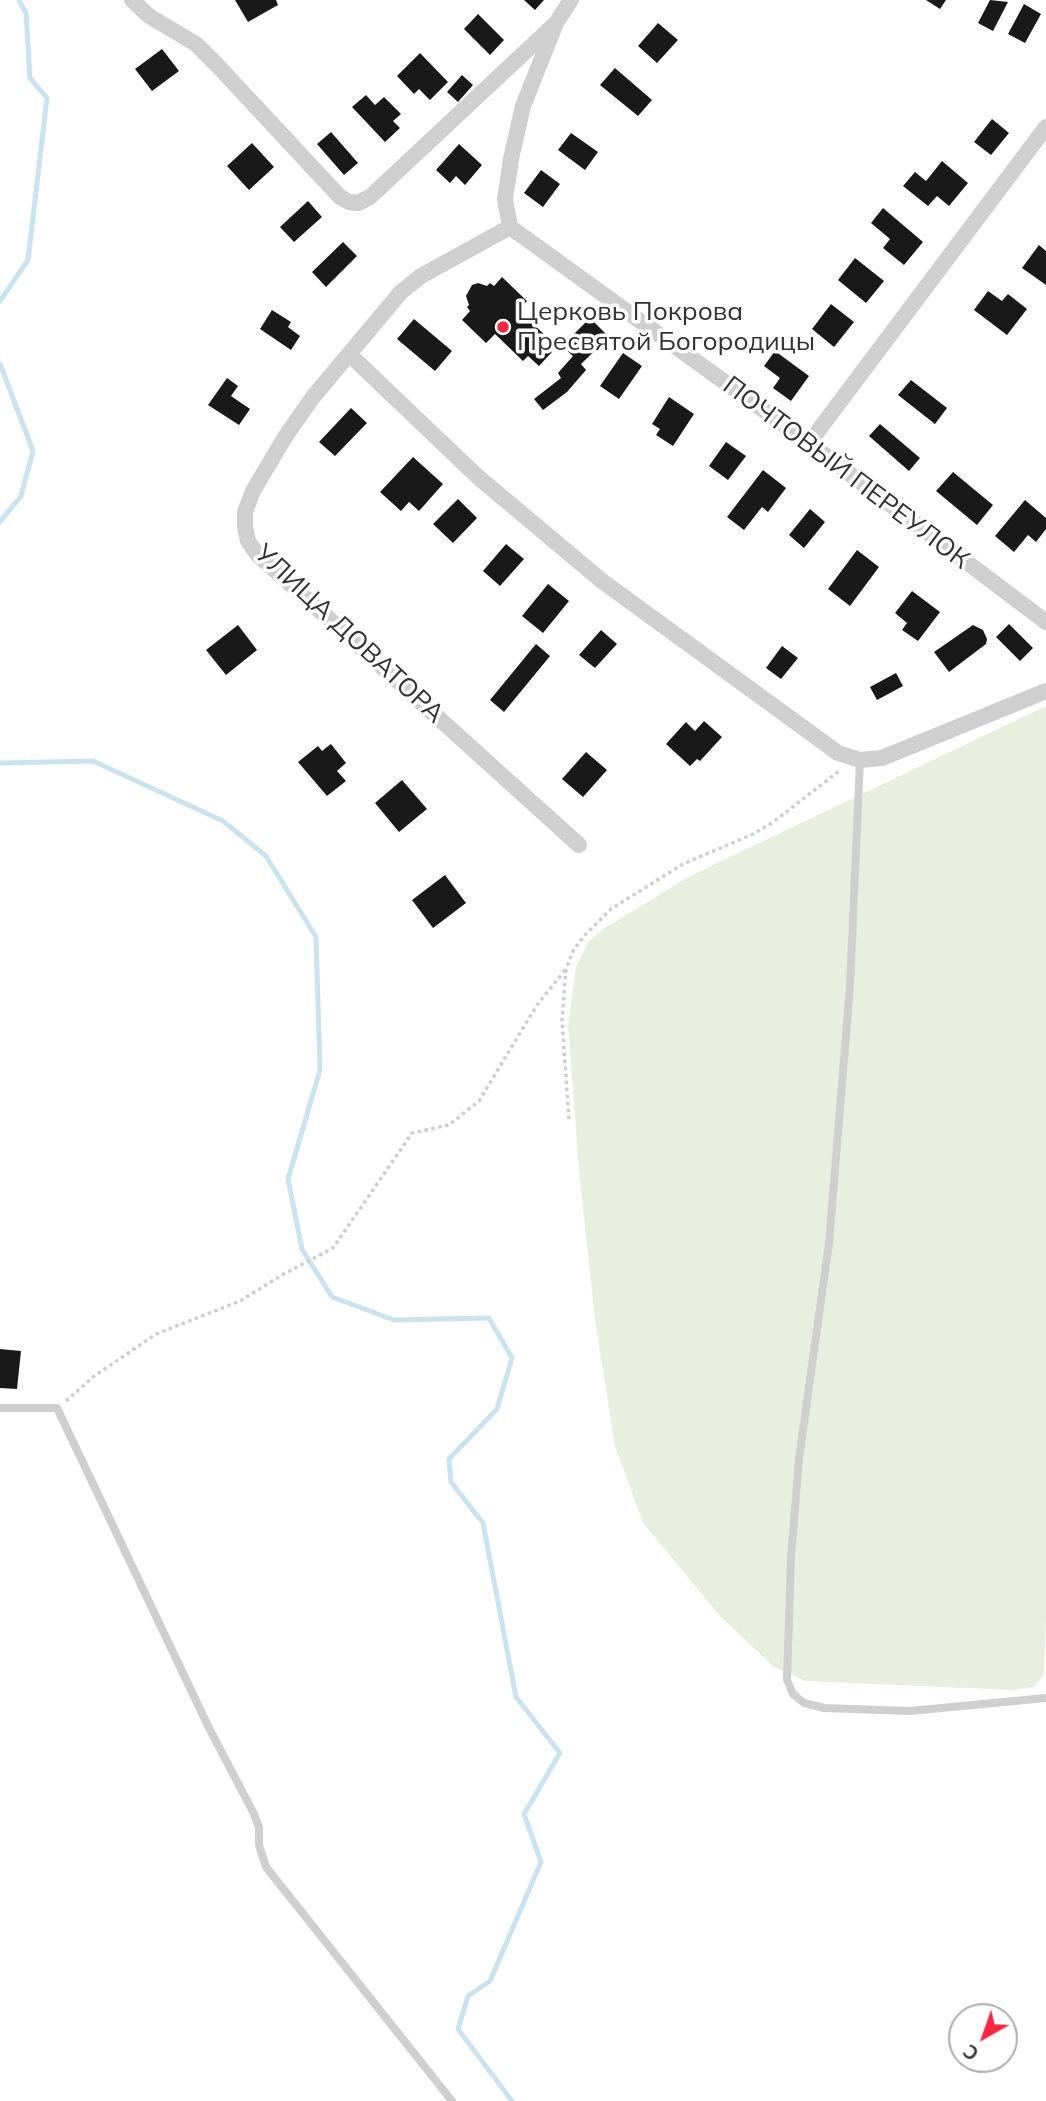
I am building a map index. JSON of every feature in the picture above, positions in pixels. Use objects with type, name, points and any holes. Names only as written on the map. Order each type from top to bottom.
[{"type":"street","points":[[132,0],[149,16],[195,44],[218,65],[340,197],[358,203],[370,197],[556,23]]},
{"type":"street","points":[[510,227],[505,199],[523,106],[556,23],[571,0]]},
{"type":"street","points":[[809,443],[1046,127]]},
{"type":"street","name":"УЛИЦА ДОВАТОРА","points":[[510,227],[421,276],[401,292],[349,354],[292,427],[253,491],[245,512],[248,541],[257,554],[579,845]]},
{"type":"street","name":"ПОЧТОВЫЙ ПЕРЕУЛОК","points":[[510,227],[809,443],[1046,622]]},
{"type":"street","points":[[349,354],[478,477],[602,581],[838,752],[860,760],[882,758],[1046,691]]},
{"type":"lane","points":[[860,760],[848,1013],[829,1243],[799,1459],[791,1557],[788,1680],[793,1694],[804,1703],[824,1708],[910,1711],[1046,1698]]},
{"type":"lane","points":[[0,1408],[57,1408],[209,1728],[253,1812],[259,1827],[259,1845],[266,1867],[452,2101]]},
{"type":"path","points":[[569,1119],[562,1021],[566,969],[573,951],[584,936],[611,909],[683,864],[761,829],[839,771],[860,760]]},
{"type":"path","points":[[57,1408],[93,1377],[156,1334],[240,1301],[333,1248],[412,1133],[449,1125],[479,1101],[537,1005],[566,969]]},
{"type":"green space","points":[[1046,706],[1044,1674],[1034,1687],[1013,1690],[805,1681],[774,1667],[719,1615],[643,1523],[615,1446],[595,1320],[579,1170],[568,1024],[576,967],[588,942],[605,928],[690,876]]},
{"type":"building","points":[[235,0],[276,0],[278,5],[248,22]]},
{"type":"building","points":[[524,0],[544,0],[535,10]]},
{"type":"building","points":[[926,0],[946,0],[940,9]]},
{"type":"building","points":[[990,0],[1008,2],[993,31],[978,23]]},
{"type":"building","points":[[1024,4],[1041,14],[1025,43],[1008,34]]},
{"type":"building","points":[[478,14],[504,40],[490,55],[464,29]]},
{"type":"building","points":[[658,23],[678,40],[657,63],[638,46]]},
{"type":"building","points":[[162,49],[179,71],[152,91],[135,69]]},
{"type":"building","points":[[420,53],[448,82],[430,100],[419,89],[414,94],[397,76]]},
{"type":"building","points":[[615,68],[652,100],[638,116],[600,85]]},
{"type":"building","points":[[462,75],[473,85],[458,102],[447,92]]},
{"type":"building","points":[[366,95],[375,105],[384,97],[401,114],[393,121],[400,128],[385,142],[352,107]]},
{"type":"building","points":[[992,119],[1009,133],[991,155],[974,142]]},
{"type":"building","points":[[331,132],[358,163],[344,175],[317,144]]},
{"type":"building","points":[[571,133],[598,152],[585,170],[558,150]]},
{"type":"building","points":[[252,143],[274,167],[249,190],[227,166]]},
{"type":"building","points":[[459,144],[482,165],[465,185],[456,176],[450,183],[436,170]]},
{"type":"building","points":[[942,161],[968,183],[949,206],[937,196],[928,206],[903,186],[915,172],[926,181]]},
{"type":"building","points":[[541,170],[560,184],[543,207],[524,193]]},
{"type":"building","points":[[308,201],[322,217],[294,242],[280,227]]},
{"type":"building","points":[[883,208],[923,242],[904,265],[883,248],[890,239],[871,223]]},
{"type":"building","points":[[343,242],[357,256],[326,287],[312,272]]},
{"type":"building","points":[[1039,245],[1046,251],[1046,285],[1022,268]]},
{"type":"building","points":[[855,258],[884,281],[866,303],[838,280]]},
{"type":"building","name":"Церковь Покрова Пресвятой Богородицы","points":[[502,277],[527,301],[518,310],[547,337],[542,342],[552,352],[539,366],[528,356],[523,361],[495,334],[486,343],[462,320],[470,311],[466,296],[472,285],[478,283],[487,286],[490,283],[494,286]]},
{"type":"building","points":[[988,291],[1002,301],[1008,294],[1027,309],[1007,335],[974,310]]},
{"type":"building","points":[[831,304],[854,322],[834,347],[812,329]]},
{"type":"building","points":[[272,310],[291,322],[288,327],[300,336],[291,350],[260,329]]},
{"type":"building","points":[[590,318],[609,337],[581,364],[586,370],[567,392],[543,410],[534,399],[561,378],[558,373],[573,356],[562,346]]},
{"type":"building","points":[[414,319],[452,351],[435,371],[397,339]]},
{"type":"building","points":[[775,351],[809,376],[791,401],[773,388],[780,378],[764,366]]},
{"type":"building","points":[[623,353],[642,366],[619,399],[600,386]]},
{"type":"building","points":[[227,378],[238,386],[231,396],[250,409],[239,425],[208,405]]},
{"type":"building","points":[[911,380],[947,408],[935,424],[898,395]]},
{"type":"building","points":[[669,397],[694,414],[673,446],[656,435],[660,429],[652,424]]},
{"type":"building","points":[[351,408],[367,423],[335,456],[319,442]]},
{"type":"building","points":[[880,424],[920,458],[909,471],[869,436]]},
{"type":"building","points":[[726,442],[746,456],[728,480],[709,466]]},
{"type":"building","points":[[413,457],[443,484],[419,511],[409,502],[401,511],[380,492]]},
{"type":"building","points":[[763,470],[786,488],[768,512],[762,507],[744,530],[727,517]]},
{"type":"building","points":[[953,472],[993,505],[977,525],[936,491]]},
{"type":"building","points":[[458,499],[477,518],[453,543],[433,524]]},
{"type":"building","points":[[1025,500],[1046,518],[1046,529],[1036,542],[1028,535],[1014,552],[995,536]]},
{"type":"building","points":[[810,509],[825,522],[804,548],[789,535]]},
{"type":"building","points":[[506,544],[524,559],[500,586],[483,571]]},
{"type":"building","points":[[857,550],[879,567],[850,606],[828,589]]},
{"type":"building","points":[[548,584],[569,601],[543,633],[522,616]]},
{"type":"building","points":[[912,591],[940,612],[918,641],[902,630],[907,623],[895,613]]},
{"type":"building","points":[[1009,624],[1033,648],[1020,661],[996,637]]},
{"type":"building","points":[[238,625],[257,650],[226,675],[206,650]]},
{"type":"building","points":[[973,625],[983,630],[986,644],[949,672],[934,652]]},
{"type":"building","points":[[601,630],[617,644],[595,668],[579,655]]},
{"type":"building","points":[[536,644],[550,656],[504,712],[490,700]]},
{"type":"building","points":[[782,646],[798,658],[781,679],[766,668]]},
{"type":"building","points":[[896,673],[903,686],[877,700],[870,687]]},
{"type":"building","points":[[704,721],[722,737],[700,761],[697,759],[690,766],[666,744],[686,722],[695,731]]},
{"type":"building","points":[[331,744],[346,763],[337,771],[346,781],[327,796],[298,762],[318,746],[322,751]]},
{"type":"building","points":[[586,752],[607,770],[583,797],[562,779]]},
{"type":"building","points":[[402,780],[427,809],[399,832],[375,803]]},
{"type":"building","points":[[445,875],[466,903],[433,928],[412,900]]},
{"type":"building","points":[[0,1349],[21,1351],[17,1389],[0,1388]]},
{"type":"waterway","points":[[0,301],[28,260],[47,98],[30,78],[26,13],[19,0]]},
{"type":"waterway","points":[[0,364],[33,451],[21,496],[0,522]]},
{"type":"waterway","points":[[0,763],[93,761],[223,821],[266,856],[316,937],[320,1070],[288,1179],[302,1249],[332,1297],[394,1320],[489,1318],[512,1358],[497,1409],[449,1459],[451,1482],[483,1523],[516,1697],[560,1753],[524,1814],[541,1862],[490,1981],[468,1996],[458,2029],[512,2101]]},
{"type":"place","name":"Церковь Покрова Пресвятой Богородицы","points":[[503,327]]}]
